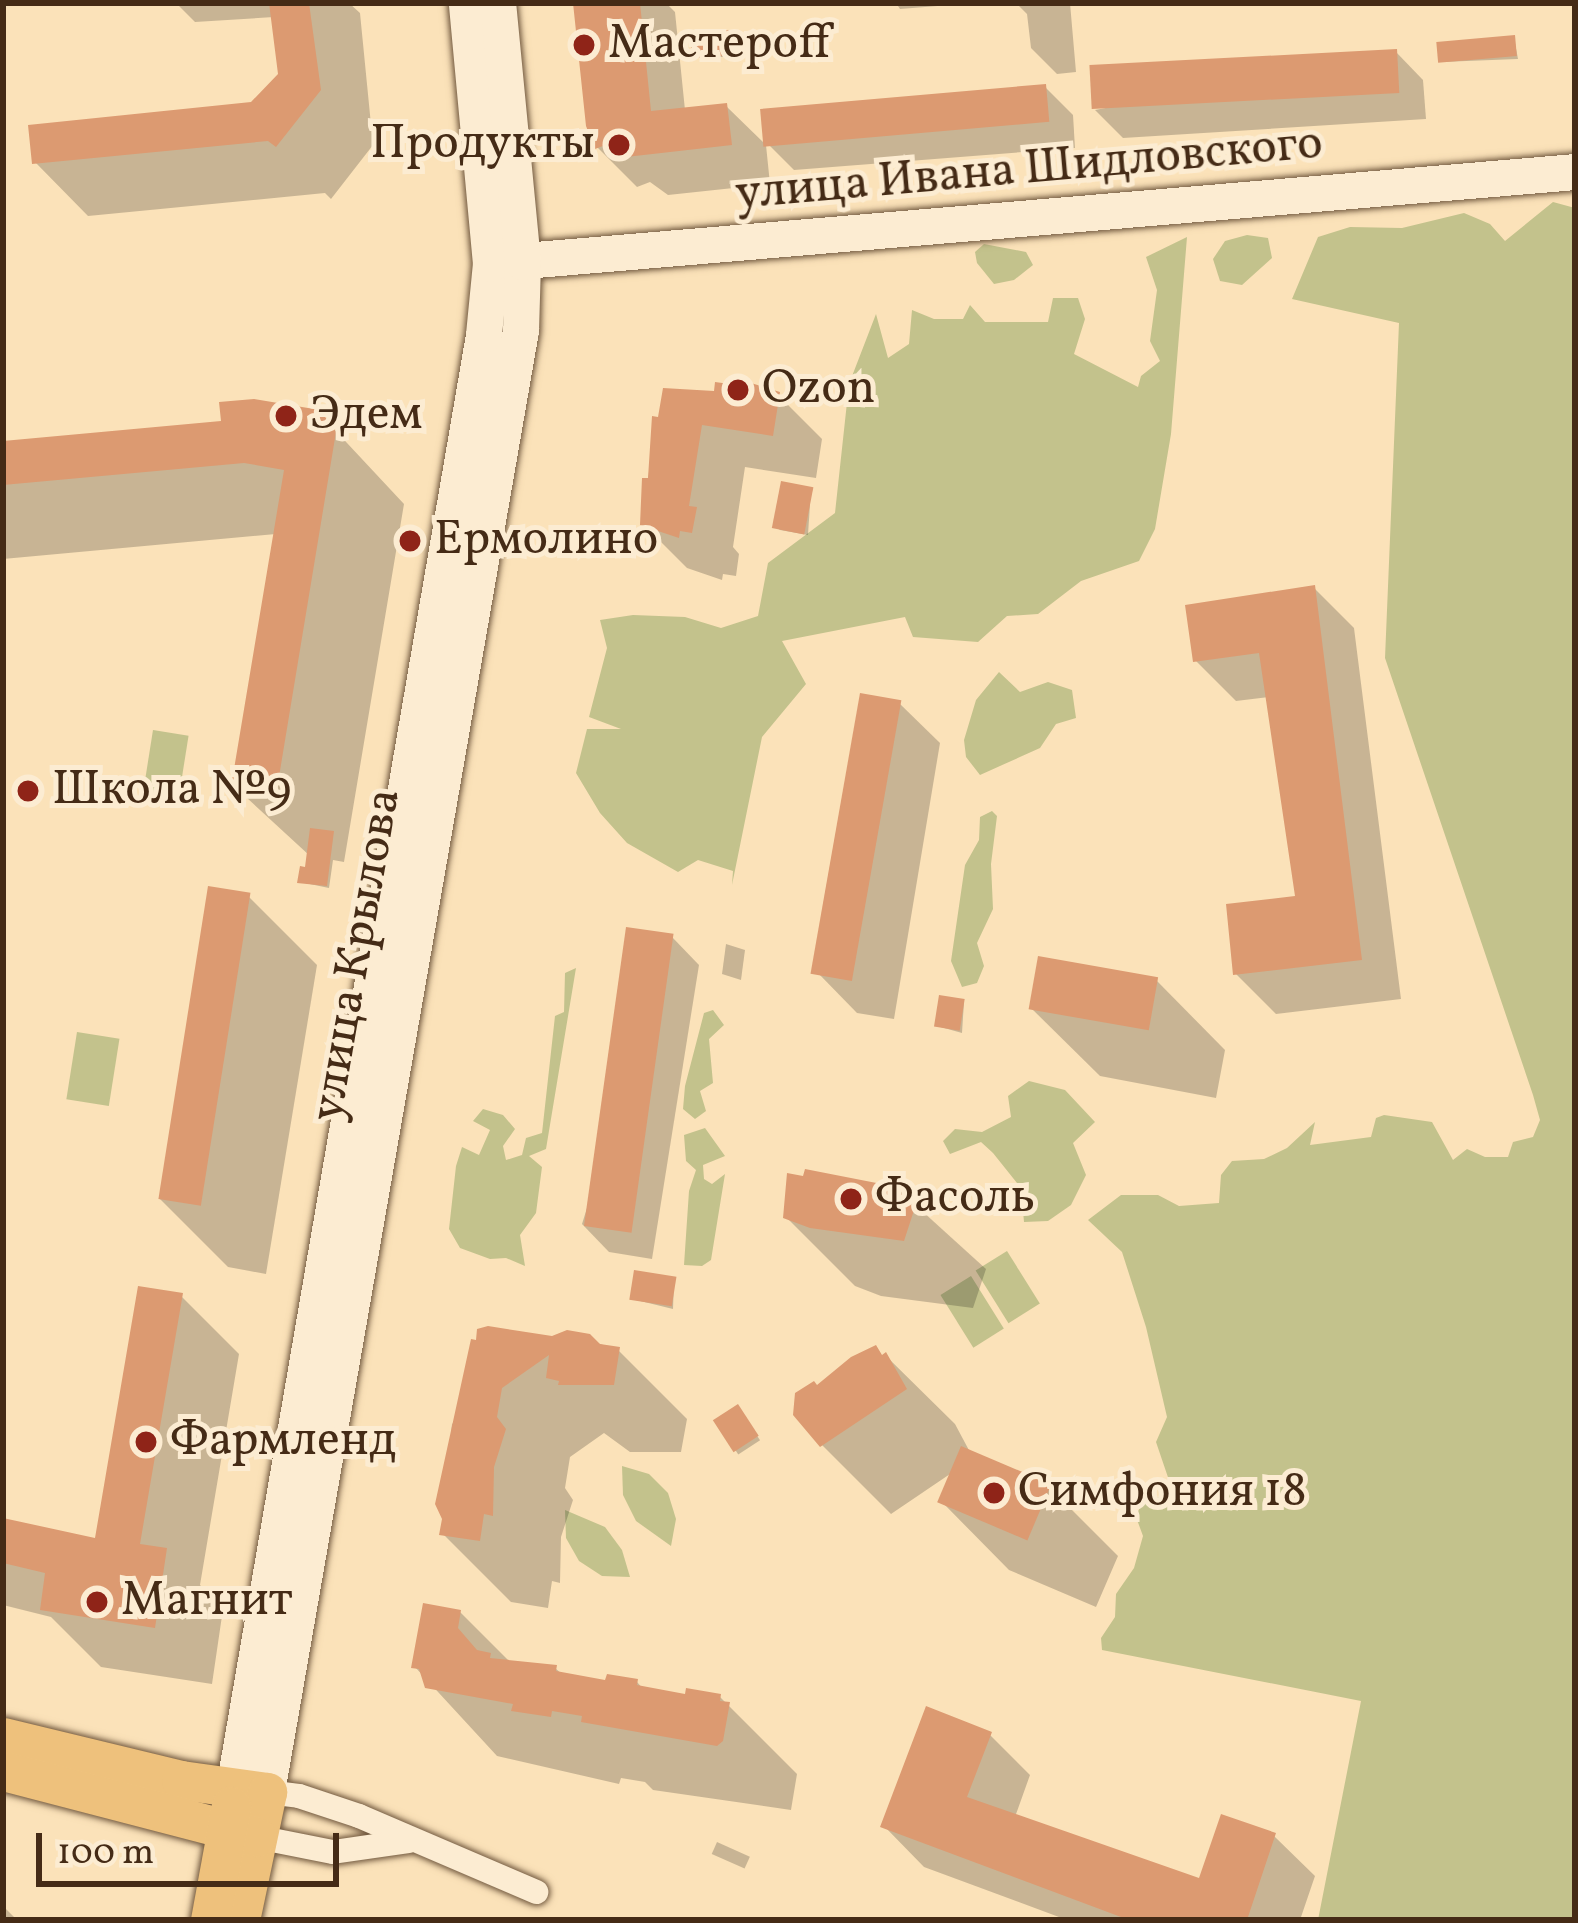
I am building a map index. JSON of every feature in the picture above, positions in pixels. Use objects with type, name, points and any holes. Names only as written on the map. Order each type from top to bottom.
[{"type":"main road","name":"улица Крылова","points":[[467,3],[507,263]]},
{"type":"main road","name":"улица Крылова","points":[[210,1920],[242,1833],[251,1791],[394,867],[507,263],[498,3]]},
{"type":"main road","name":"улица Ивана Шидловского","points":[[507,263],[1575,172]]},
{"type":"main road","points":[[3,1737],[251,1791]]},
{"type":"main road","points":[[3,1772],[242,1833]]},
{"type":"main road","name":"улица Крылова","points":[[240,1920],[242,1833]]},
{"type":"street","points":[[251,1791],[299,1796],[536,1892]]},
{"type":"street","points":[[242,1833],[333,1852],[413,1840]]},
{"type":"shaded area","points":[[1553,202],[1575,208],[1575,1920],[1318,1920],[1361,1701],[1102,1650],[1101,1638],[1115,1617],[1116,1594],[1134,1568],[1143,1536],[1136,1517],[1143,1499],[1174,1495],[1156,1442],[1167,1417],[1146,1327],[1122,1252],[1088,1220],[1121,1195],[1158,1195],[1179,1206],[1219,1203],[1221,1175],[1232,1161],[1264,1159],[1287,1148],[1315,1122],[1310,1145],[1371,1137],[1376,1118],[1384,1115],[1432,1122],[1453,1160],[1467,1149],[1485,1157],[1508,1157],[1513,1142],[1533,1137],[1540,1120],[1533,1095],[1385,658],[1399,323],[1292,299],[1318,237],[1350,227],[1402,228],[1464,213],[1490,224],[1505,241]]},
{"type":"shaded area","points":[[1247,235],[1268,238],[1272,258],[1242,285],[1220,281],[1213,259],[1225,241]]},
{"type":"shaded area","points":[[1187,237],[1171,434],[1155,529],[1139,561],[1081,581],[1038,614],[1007,616],[978,642],[913,637],[905,617],[782,641],[806,684],[762,737],[732,885],[733,871],[698,860],[678,872],[627,843],[600,813],[576,773],[587,729],[621,729],[589,717],[607,648],[600,620],[633,615],[685,617],[721,628],[758,616],[768,563],[835,513],[849,384],[876,314],[888,358],[909,344],[912,310],[934,319],[963,319],[970,305],[985,322],[1048,322],[1053,298],[1078,298],[1085,319],[1074,354],[1138,387],[1141,376],[1160,361],[1150,341],[1157,290],[1146,257]]},
{"type":"shaded area","points":[[984,244],[1026,252],[1033,265],[1014,280],[994,284],[977,263],[975,252]]},
{"type":"shaded area","points":[[999,672],[1020,692],[1048,682],[1072,690],[1076,718],[1056,724],[1040,748],[980,775],[966,757],[964,740],[976,700]]},
{"type":"shaded area","points":[[153,730],[189,736],[177,806],[142,800]]},
{"type":"shaded area","points":[[992,811],[997,816],[991,864],[993,909],[977,943],[984,966],[977,983],[962,987],[951,961],[965,865],[979,840],[980,817]]},
{"type":"shaded area","points":[[576,968],[546,1149],[529,1156],[542,1167],[536,1213],[520,1235],[525,1266],[506,1258],[490,1259],[460,1248],[449,1229],[456,1166],[462,1147],[479,1155],[490,1130],[473,1121],[483,1109],[503,1115],[515,1129],[503,1146],[506,1160],[522,1155],[526,1138],[542,1133],[555,1016],[564,1012],[565,973]]},
{"type":"shaded area","points":[[713,1010],[724,1025],[709,1039],[713,1083],[700,1091],[706,1111],[695,1119],[683,1109],[685,1086],[704,1013]]},
{"type":"shaded area","points":[[77,1032],[119,1039],[109,1106],[66,1099]]},
{"type":"shaded area","points":[[1029,1081],[1065,1090],[1095,1122],[1073,1143],[1086,1175],[1071,1205],[1048,1221],[1024,1222],[1021,1188],[981,1142],[950,1154],[943,1141],[955,1129],[982,1132],[1011,1117],[1008,1096]]},
{"type":"shaded area","points":[[705,1128],[725,1156],[703,1165],[704,1179],[712,1184],[725,1174],[711,1260],[702,1266],[684,1265],[689,1191],[696,1170],[686,1161],[684,1135]]},
{"type":"shaded area","points":[[1007,1251],[1040,1304],[1008,1323],[976,1271]]},
{"type":"shaded area","points":[[971,1276],[1004,1329],[973,1348],[940,1295]]},
{"type":"shaded area","points":[[622,1466],[649,1474],[668,1493],[676,1519],[671,1546],[636,1521],[623,1495]]},
{"type":"shaded area","points":[[565,1510],[605,1527],[622,1550],[630,1577],[602,1576],[579,1561],[566,1538]]},
{"type":"building","points":[[269,3],[309,3],[321,90],[276,147],[268,141],[32,164],[28,125],[251,102],[278,74]]},
{"type":"building","points":[[573,3],[640,3],[651,111],[727,103],[732,145],[626,157],[608,144],[595,149],[586,126]]},
{"type":"building","points":[[729,30],[731,55],[692,58],[690,33]]},
{"type":"building","points":[[1515,35],[1517,56],[1438,63],[1436,42]]},
{"type":"building","points":[[1397,49],[1399,93],[1092,109],[1089,65]]},
{"type":"building","points":[[1046,84],[1049,122],[763,147],[760,109]]},
{"type":"building","points":[[738,379],[780,392],[773,436],[702,425],[689,506],[697,507],[692,533],[680,531],[679,538],[640,525],[652,416],[658,417],[663,388],[714,391],[715,382],[737,385]]},
{"type":"building","points":[[254,399],[320,410],[336,432],[276,795],[231,787],[284,470],[244,463],[3,485],[3,441],[221,421],[219,402]]},
{"type":"building","points":[[781,481],[813,487],[804,534],[772,528]]},
{"type":"building","points":[[1315,585],[1362,960],[1233,975],[1226,904],[1295,896],[1259,653],[1193,662],[1185,605]]},
{"type":"building","points":[[860,693],[901,700],[852,981],[811,974]]},
{"type":"building","points":[[310,828],[334,831],[327,886],[297,883],[300,866],[305,867]]},
{"type":"building","points":[[208,886],[250,893],[201,1206],[158,1199]]},
{"type":"building","points":[[626,927],[674,934],[632,1233],[584,1226]]},
{"type":"building","points":[[1038,956],[1158,977],[1149,1030],[1029,1009]]},
{"type":"building","points":[[939,995],[965,999],[960,1031],[934,1027]]},
{"type":"building","points":[[805,1169],[902,1188],[901,1194],[918,1198],[904,1241],[810,1228],[783,1218],[787,1173],[803,1176]]},
{"type":"building","points":[[634,1270],[676,1277],[672,1306],[629,1300]]},
{"type":"building","points":[[138,1286],[183,1293],[140,1544],[167,1548],[155,1628],[40,1610],[45,1573],[3,1563],[3,1518],[95,1538]]},
{"type":"building","points":[[488,1326],[552,1336],[567,1330],[620,1347],[614,1385],[558,1385],[559,1381],[546,1378],[549,1355],[502,1388],[497,1417],[506,1429],[494,1467],[493,1516],[484,1514],[480,1541],[439,1535],[442,1519],[435,1504],[471,1339],[476,1340],[477,1329]]},
{"type":"building","points":[[876,1345],[882,1355],[886,1352],[907,1389],[820,1447],[793,1415],[795,1393],[814,1381],[817,1385],[851,1357]]},
{"type":"building","points":[[738,1404],[759,1436],[734,1452],[713,1420]]},
{"type":"building","name":"Симфония 18","points":[[961,1446],[1051,1484],[1027,1540],[937,1502]]},
{"type":"building","points":[[423,1603],[461,1610],[458,1628],[477,1650],[491,1653],[490,1658],[557,1665],[556,1671],[605,1680],[607,1674],[638,1679],[637,1685],[685,1694],[686,1688],[721,1694],[720,1701],[730,1702],[723,1741],[717,1746],[581,1722],[582,1716],[511,1711],[513,1704],[425,1688],[419,1669],[411,1668]]},
{"type":"building","points":[[926,1706],[992,1732],[967,1797],[1199,1878],[1221,1814],[1276,1833],[1247,1920],[1129,1920],[880,1827]]},
{"type":"place","name":"Мастерoff","points":[[584,45]]},
{"type":"place","name":"Продукты","points":[[619,145]]},
{"type":"place","name":"Ozon","points":[[738,390]]},
{"type":"place","name":"Эдем","points":[[286,416]]},
{"type":"place","name":"Ермолино","points":[[410,541]]},
{"type":"place","name":"Школа №9","points":[[28,791]]},
{"type":"place","name":"Фасоль","points":[[851,1199]]},
{"type":"place","name":"Фармленд","points":[[146,1442]]},
{"type":"place","name":"Симфония 18","points":[[994,1493]]},
{"type":"place","name":"Магнит","points":[[97,1602]]}]
